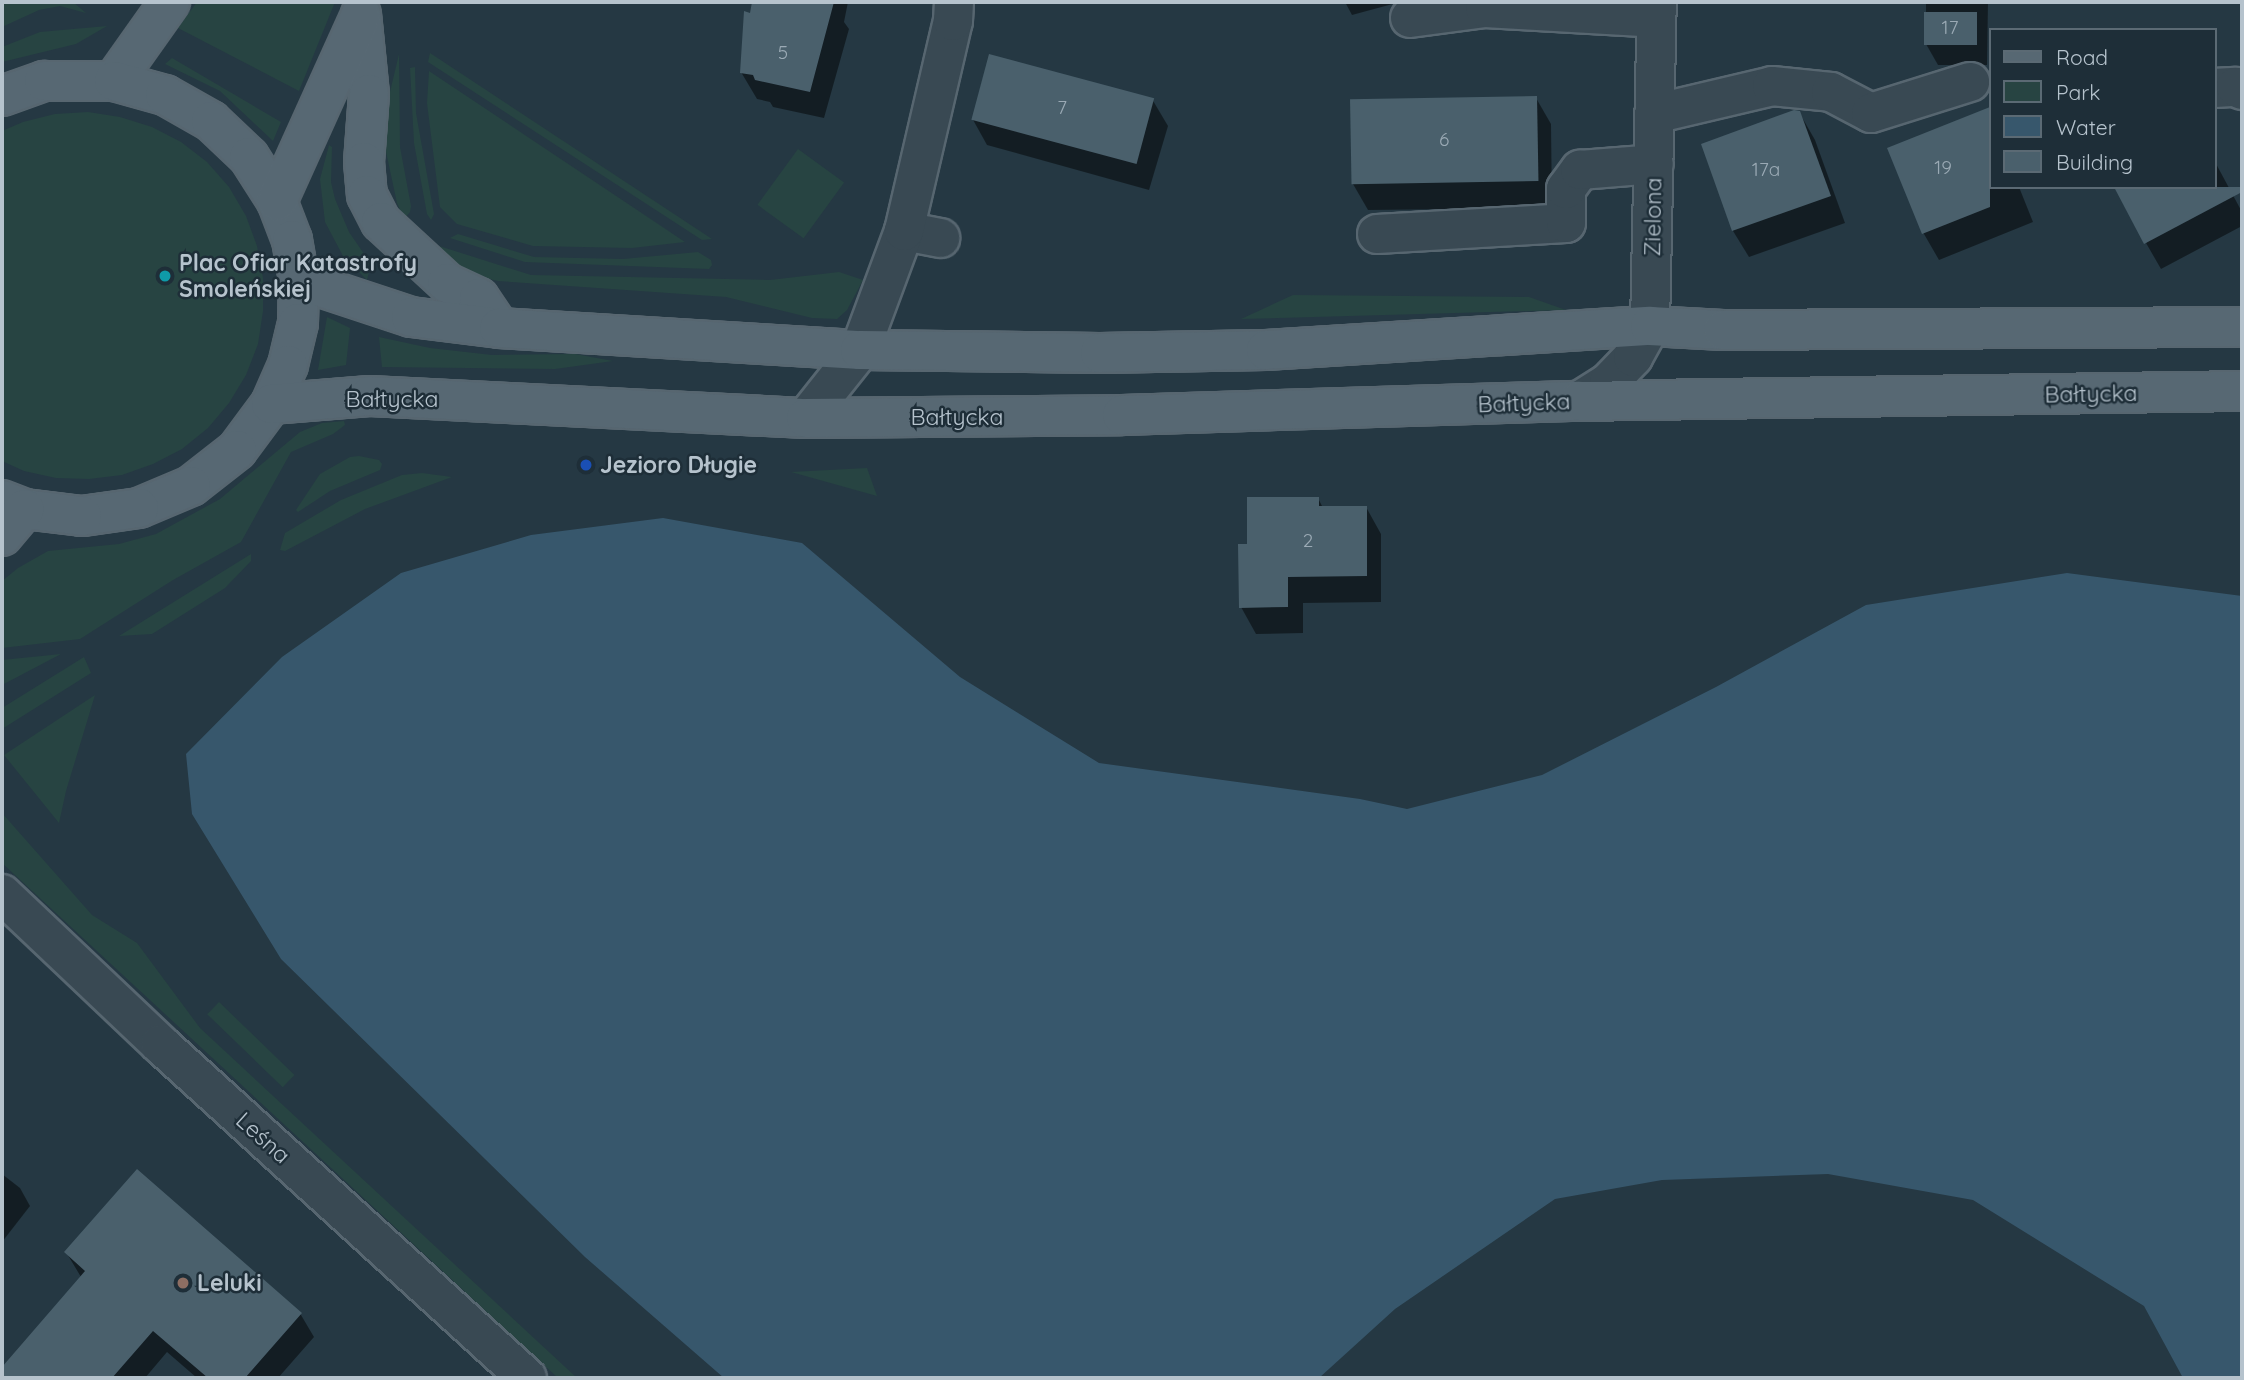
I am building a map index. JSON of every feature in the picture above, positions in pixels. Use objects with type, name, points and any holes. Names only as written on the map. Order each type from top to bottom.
[{"type":"main road","points":[[114,81],[170,2]]},
{"type":"main road","points":[[277,201],[364,8]]},
{"type":"main road","points":[[364,8],[369,93],[364,162],[367,195],[381,222],[446,284],[479,298],[499,328]]},
{"type":"main road","points":[[2,96],[44,81],[114,81],[165,95],[211,121],[249,157],[277,201],[292,240],[299,280],[298,323],[288,365],[271,404],[237,450],[191,485],[139,508],[82,516],[10,515]]},
{"type":"main road","points":[[299,280],[411,317],[499,328],[860,350],[1100,353],[1266,350],[1650,326],[1723,330],[2242,327]]},
{"type":"main road","name":"Bałtycka","points":[[271,404],[384,397],[806,418],[1149,415],[1579,401],[2242,391]]},
{"type":"street","points":[[806,418],[860,350],[922,234],[954,2]]},
{"type":"street","points":[[1410,18],[1485,8],[1657,10]]},
{"type":"street","name":"Zielona","points":[[1579,401],[1609,383],[1633,358],[1650,326],[1657,10]]},
{"type":"street","points":[[1654,114],[1772,86],[1831,92],[1871,113],[1970,82]]},
{"type":"street","points":[[2216,88],[2236,87],[2242,90]]},
{"type":"street","points":[[1377,234],[1566,223],[1566,189],[1580,170],[1654,164]]},
{"type":"street","name":"Leśna","points":[[2,894],[160,1044],[527,1378]]},
{"type":"green space","points":[[2,2],[73,2],[86,13],[60,6],[39,10],[2,27]]},
{"type":"green space","points":[[197,2],[335,2],[299,91],[178,28]]},
{"type":"green space","points":[[107,26],[76,44],[2,62],[2,47],[40,32]]},
{"type":"green space","points":[[430,53],[712,239],[702,240],[428,62]]},
{"type":"green space","points":[[399,54],[400,147],[411,206],[404,219],[397,203],[385,147],[384,117]]},
{"type":"green space","points":[[172,58],[281,122],[273,141],[220,91],[165,64]]},
{"type":"green space","points":[[415,67],[416,113],[434,214],[431,220],[427,214],[414,143],[410,68]]},
{"type":"green space","points":[[429,71],[685,242],[632,248],[533,246],[457,224],[440,207],[427,103]]},
{"type":"green space","name":"Plac Ofiar Katastrofy Smoleńskiej","points":[[88,112],[120,117],[152,127],[181,142],[207,162],[229,187],[246,216],[257,246],[263,278],[263,311],[258,344],[246,375],[229,403],[208,428],[182,449],[153,464],[122,475],[89,479],[56,478],[24,471],[2,461],[2,131],[23,122],[55,114]]},
{"type":"green space","points":[[329,145],[332,147],[331,182],[335,199],[349,232],[371,264],[367,280],[343,256],[325,222],[320,179]]},
{"type":"green space","points":[[798,149],[844,183],[804,238],[757,205]]},
{"type":"green space","points":[[458,234],[534,257],[623,259],[698,252],[711,260],[712,265],[709,269],[525,262],[450,238]]},
{"type":"green space","points":[[439,246],[531,275],[770,280],[839,272],[863,280],[847,310],[837,319],[812,318],[726,297],[498,281],[476,276],[439,260],[434,252]]},
{"type":"green space","points":[[1293,295],[1529,297],[1566,310],[1241,319]]},
{"type":"green space","points":[[327,317],[350,328],[346,365],[318,370]]},
{"type":"green space","points":[[379,337],[430,348],[492,355],[575,354],[613,361],[555,369],[382,367]]},
{"type":"green space","points":[[344,421],[345,425],[333,434],[291,452],[241,542],[173,580],[80,639],[2,648],[2,581],[18,568],[48,551],[119,544],[156,534],[220,499],[300,432],[322,423]]},
{"type":"green space","points":[[350,457],[379,460],[382,464],[380,470],[330,491],[298,512],[296,510],[320,474]]},
{"type":"green space","points":[[867,468],[877,496],[791,472]]},
{"type":"green space","points":[[422,473],[452,477],[365,509],[285,551],[280,550],[285,533],[341,500],[402,475]]},
{"type":"green space","points":[[251,554],[251,561],[225,588],[152,634],[119,636]]},
{"type":"green space","points":[[61,654],[2,685],[2,660]]},
{"type":"green space","points":[[84,657],[91,673],[2,729],[2,708]]},
{"type":"green space","points":[[95,695],[66,791],[59,823],[4,755]]},
{"type":"green space","points":[[2,813],[92,915],[137,943],[200,1028],[577,1378],[558,1378],[2,863]]},
{"type":"green space","points":[[219,1002],[295,1075],[283,1087],[207,1014]]},
{"type":"water","name":"Jezioro Długie","points":[[663,518],[802,543],[960,677],[1099,763],[1360,799],[1407,809],[1542,775],[1716,687],[1866,605],[2067,573],[2242,596],[2242,1378],[2183,1378],[2144,1306],[1973,1200],[1828,1174],[1662,1180],[1555,1199],[1395,1309],[1319,1378],[724,1378],[585,1257],[281,959],[192,814],[186,754],[282,657],[401,573],[531,535]]},
{"type":"building","points":[[752,2],[834,2],[810,92],[755,80],[753,75],[740,73],[744,11],[750,13]]},
{"type":"building","points":[[1924,12],[1977,12],[1977,45],[1924,45]]},
{"type":"building","points":[[989,54],[1154,98],[1137,164],[971,120]]},
{"type":"building","points":[[1537,96],[1538,181],[1352,184],[1350,99]]},
{"type":"building","points":[[1988,108],[1990,207],[1922,234],[1887,148]]},
{"type":"building","points":[[1794,110],[1800,111],[1831,196],[1732,231],[1701,144]]},
{"type":"building","points":[[2242,187],[2242,192],[2144,244],[2115,189]]},
{"type":"building","points":[[1247,497],[1319,497],[1319,506],[1367,506],[1367,576],[1288,577],[1288,607],[1239,608],[1238,544],[1247,544]]},
{"type":"building","name":"Leluki","points":[[137,1169],[302,1313],[245,1378],[208,1378],[153,1331],[112,1378],[2,1378],[2,1367],[85,1271],[64,1252]]},
{"type":"place","name":"Plac Ofiar Katastrofy Smoleńskiej","points":[[165,276]]},
{"type":"place","name":"Jezioro Długie","points":[[586,465]]},
{"type":"place","name":"Leluki","points":[[183,1283]]}]
